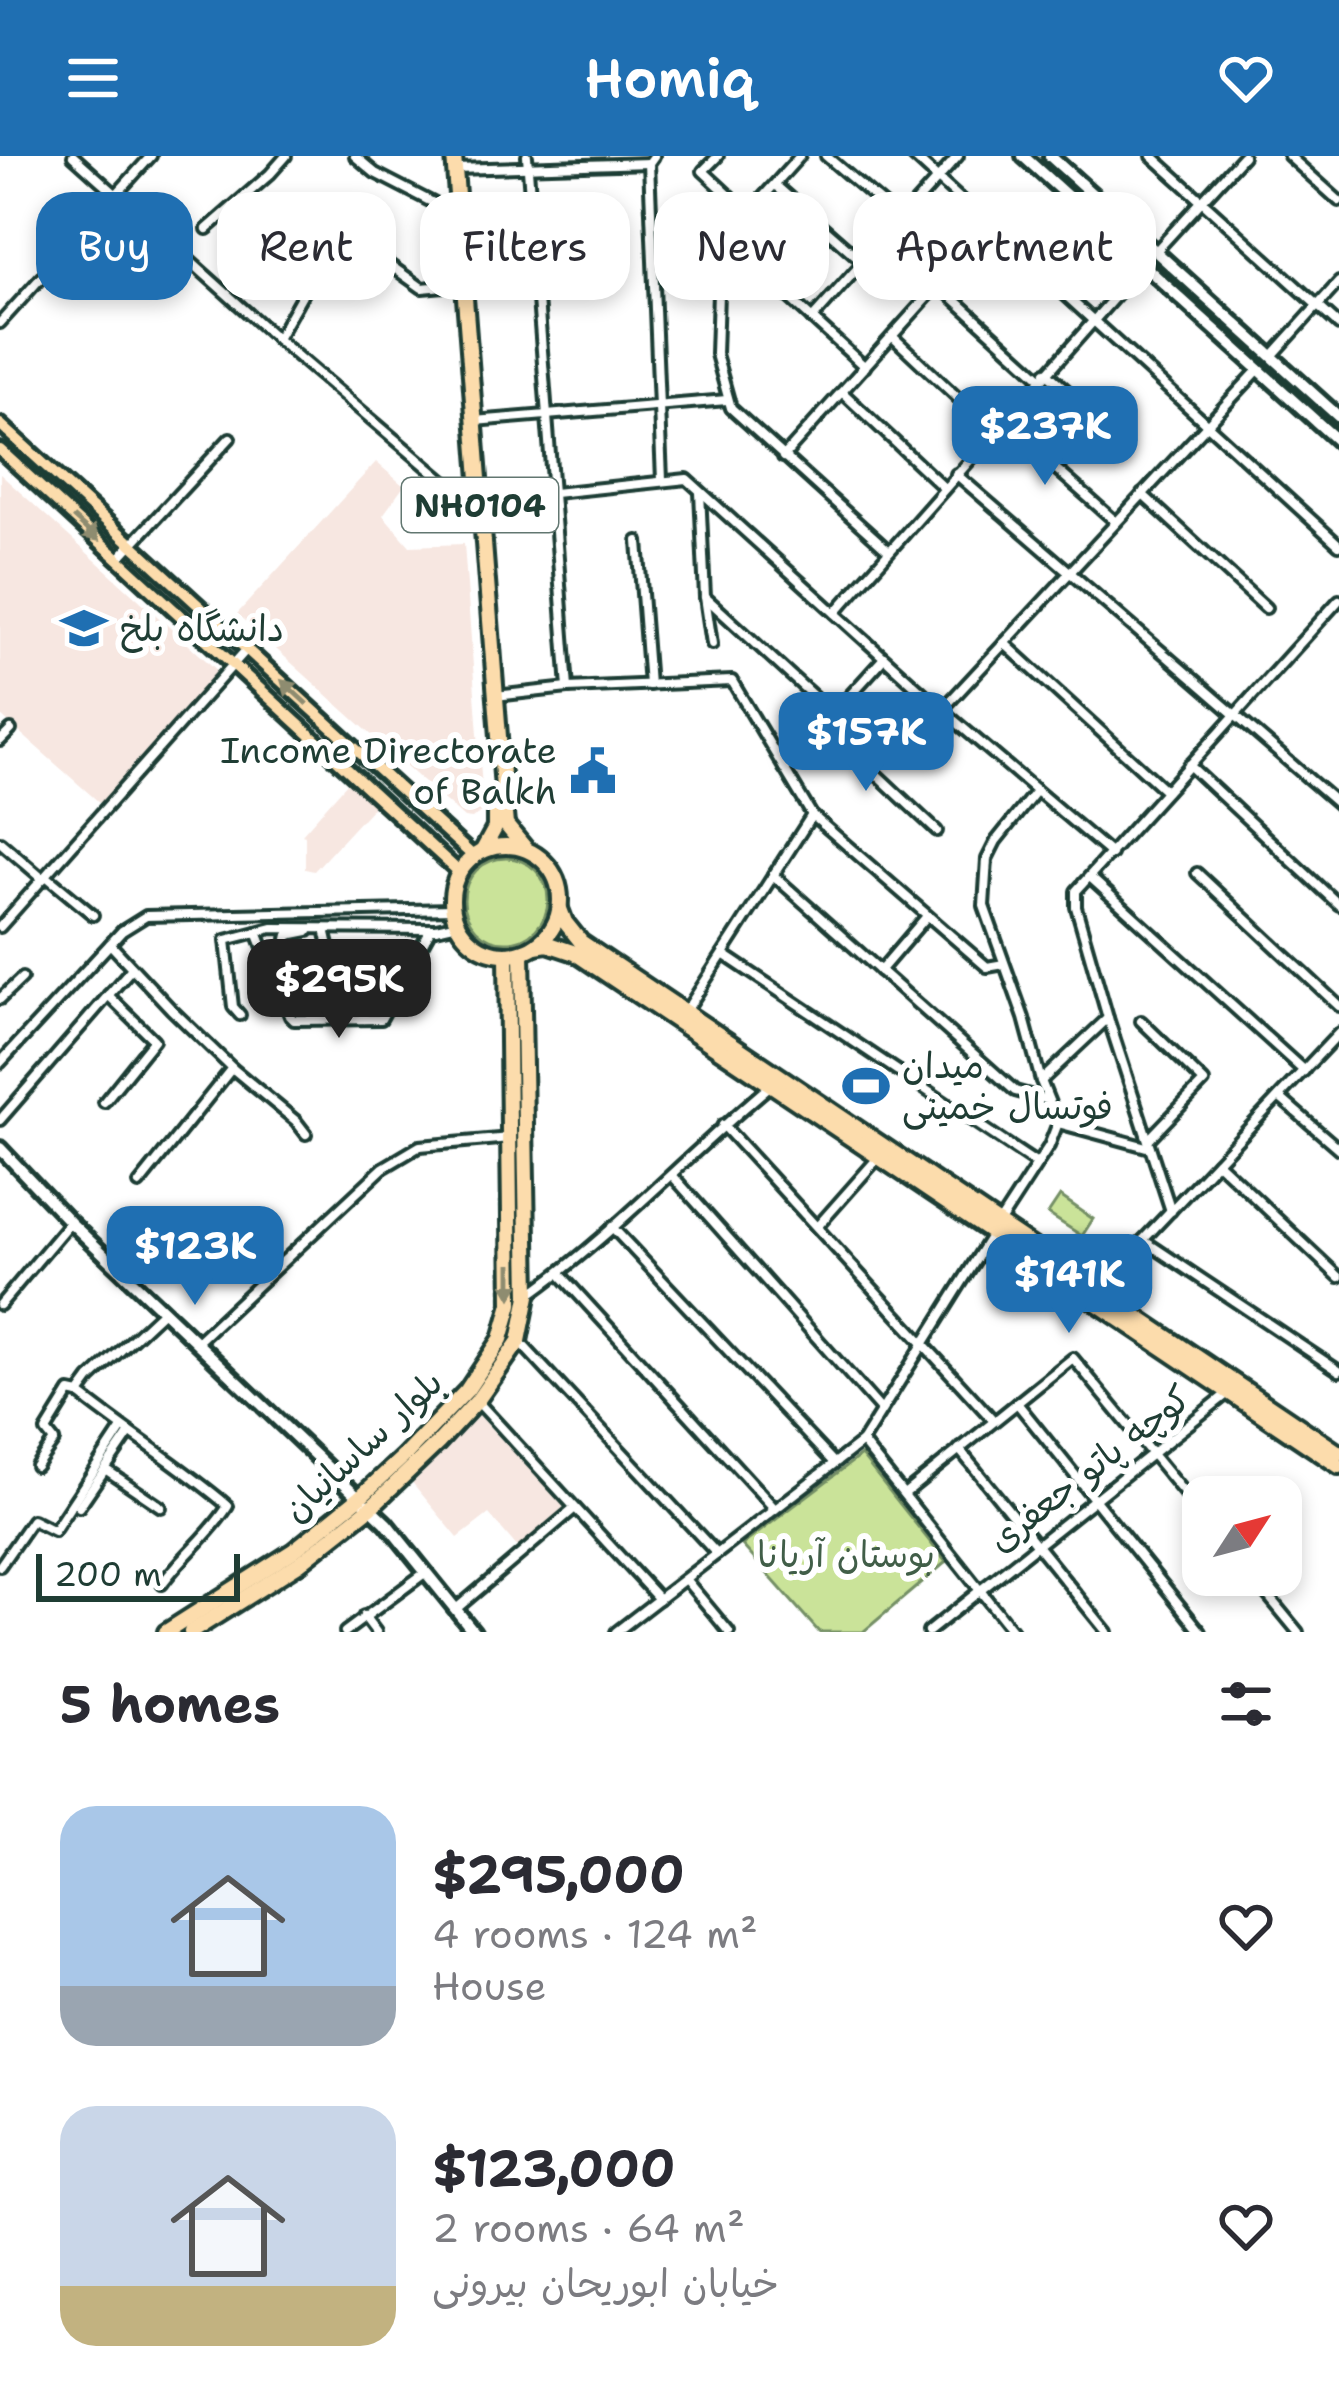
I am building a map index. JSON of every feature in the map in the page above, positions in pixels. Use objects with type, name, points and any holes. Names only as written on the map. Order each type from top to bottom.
[{"type":"highway","name":"NH0104","points":[[450,192],[452,160]]},
{"type":"highway","name":"NH0104","points":[[452,160],[496,760],[506,825],[557,879],[565,922],[580,942],[995,1229],[1339,1453]]},
{"type":"highway","name":"NH0104","points":[[456,300],[495,696],[495,828],[478,853]]},
{"type":"highway","points":[[455,917],[453,890],[459,872],[478,853],[497,846],[524,848]]},
{"type":"highway","points":[[521,951],[547,936],[560,909]]},
{"type":"highway","name":"NH0104","points":[[455,917],[483,949],[521,951],[548,944],[575,953],[995,1229]]},
{"type":"highway","name":"بلوار ساسانیان","points":[[166,1632],[365,1502],[466,1390],[501,1339],[511,1304],[510,1138],[521,951]]},
{"type":"highway","name":"بلوار ساسانیان","points":[[191,1632],[301,1563],[365,1502],[438,1443],[477,1401],[519,1341],[528,1296],[521,951]]},
{"type":"highway","name":"NH0104","points":[[1099,1298],[1339,1466]]},
{"type":"main road","points":[[1023,156],[1063,192]]},
{"type":"main road","points":[[1050,156],[1090,192]]},
{"type":"main road","points":[[1156,251],[1339,416]]},
{"type":"main road","points":[[1156,277],[1339,442]]},
{"type":"main road","points":[[1200,316],[1212,302]]},
{"type":"main road","points":[[3,432],[478,853]]},
{"type":"main road","points":[[0,450],[459,872]]},
{"type":"main road","points":[[0,1148],[70,1222],[365,1502],[474,1632]]},
{"type":"street","points":[[73,156],[114,192]]},
{"type":"street","points":[[118,192],[151,156]]},
{"type":"street","points":[[208,229],[286,156]]},
{"type":"street","points":[[356,156],[375,173],[420,196]]},
{"type":"street","points":[[718,156],[703,171],[726,192]]},
{"type":"street","points":[[826,156],[868,192]]},
{"type":"street","points":[[913,156],[1339,544]]},
{"type":"street","points":[[925,192],[958,156]]},
{"type":"street","points":[[1152,156],[1339,325]]},
{"type":"street","points":[[1156,251],[1243,156]]},
{"type":"street","points":[[1289,156],[1339,201]]},
{"type":"street","points":[[768,192],[797,157]]},
{"type":"street","points":[[452,160],[652,160],[662,480]]},
{"type":"street","points":[[528,162],[568,688]]},
{"type":"street","points":[[775,185],[853,253]]},
{"type":"street","points":[[193,263],[475,501],[687,479],[942,710],[1111,854]]},
{"type":"street","points":[[812,319],[853,271]]},
{"type":"street","points":[[1271,356],[1339,282]]},
{"type":"street","points":[[0,323],[36,283]]},
{"type":"street","points":[[278,339],[300,300]]},
{"type":"street","points":[[718,300],[716,354],[731,408],[889,551]]},
{"type":"street","points":[[791,300],[865,367]]},
{"type":"street","points":[[783,457],[925,300]]},
{"type":"street","points":[[956,300],[1119,437]]},
{"type":"street","points":[[835,613],[1111,300]]},
{"type":"street","points":[[893,337],[994,432]]},
{"type":"street","points":[[942,710],[1259,369]]},
{"type":"street","points":[[842,392],[944,488]]},
{"type":"street","points":[[473,421],[727,400]]},
{"type":"street","points":[[1003,422],[1116,522]]},
{"type":"street","points":[[118,559],[230,438]]},
{"type":"street","points":[[956,475],[1339,805]]},
{"type":"street","points":[[700,491],[712,644]]},
{"type":"street","points":[[1142,494],[1266,608]]},
{"type":"street","points":[[638,541],[649,685]]},
{"type":"street","points":[[705,597],[833,715]]},
{"type":"street","points":[[1171,1211],[1108,1018],[1074,900],[1076,891],[1339,600]]},
{"type":"street","points":[[1004,643],[1166,791]]},
{"type":"street","points":[[0,927],[248,649]]},
{"type":"street","points":[[784,768],[884,658]]},
{"type":"street","points":[[495,696],[732,681],[812,815],[987,968],[1004,964]]},
{"type":"street","points":[[825,726],[937,831]]},
{"type":"street","points":[[0,741],[11,730]]},
{"type":"street","points":[[1189,765],[1339,905]]},
{"type":"street","points":[[616,1632],[862,1442],[1049,1146],[1058,1123],[984,906],[987,859],[1036,790]]},
{"type":"street","points":[[685,1012],[812,815]]},
{"type":"street","points":[[0,842],[93,915]]},
{"type":"street","points":[[1197,873],[1339,1006]]},
{"type":"street","points":[[773,875],[1015,1091],[1048,1100]]},
{"type":"street","points":[[1090,877],[1304,1071]]},
{"type":"street","points":[[0,1063],[135,920],[156,914],[455,917]]},
{"type":"street","points":[[880,970],[927,916]]},
{"type":"street","points":[[240,1016],[233,1007],[226,940],[272,928],[431,929],[455,917]]},
{"type":"street","points":[[311,928],[286,939],[323,1019]]},
{"type":"street","points":[[325,929],[365,1019]]},
{"type":"street","points":[[257,932],[294,1020],[381,1019],[431,929]]},
{"type":"street","points":[[110,944],[232,1068],[296,1120],[306,1134]]},
{"type":"street","points":[[723,954],[1036,1164]]},
{"type":"street","points":[[0,1120],[132,968]]},
{"type":"street","points":[[0,999],[22,978]]},
{"type":"street","points":[[104,1102],[154,1040],[108,994]]},
{"type":"street","points":[[1041,1081],[1108,1018]]},
{"type":"street","points":[[1141,1021],[1204,1082],[1150,1144]]},
{"type":"street","points":[[1099,1298],[1143,1240],[1339,1034]]},
{"type":"street","points":[[140,1184],[232,1068]]},
{"type":"street","points":[[528,1296],[772,1085]]},
{"type":"street","points":[[1279,1097],[1339,1149]]},
{"type":"street","points":[[1058,1123],[1150,1144]]},
{"type":"street","points":[[723,1125],[994,1421]]},
{"type":"street","points":[[197,1342],[383,1168],[420,1146],[510,1138]]},
{"type":"street","points":[[817,1227],[879,1157]]},
{"type":"street","points":[[1217,1162],[1339,1277]]},
{"type":"street","points":[[672,1175],[881,1410]]},
{"type":"street","points":[[0,1305],[70,1222]]},
{"type":"street","points":[[613,1227],[834,1463]]},
{"type":"street","points":[[1143,1240],[1339,1371]]},
{"type":"street","points":[[559,1273],[776,1509]]},
{"type":"street","points":[[79,1394],[164,1310]]},
{"type":"street","points":[[519,1341],[716,1554]]},
{"type":"street","points":[[904,1494],[1073,1358],[1182,1491]]},
{"type":"street","points":[[36,1466],[54,1441],[46,1431],[70,1392],[181,1467],[228,1506],[162,1584]]},
{"type":"street","name":"کوچه پاتو جعفری","points":[[928,1632],[1229,1392]]},
{"type":"street","points":[[477,1401],[659,1599]]},
{"type":"street","points":[[1017,1403],[1201,1632]]},
{"type":"street","points":[[79,1507],[126,1431]]},
{"type":"street","points":[[0,1566],[32,1520],[54,1531],[126,1431]]},
{"type":"street","points":[[862,1442],[1012,1632]]},
{"type":"street","points":[[959,1449],[1107,1632]]},
{"type":"street","points":[[105,1469],[161,1508]]},
{"type":"street","points":[[456,1609],[575,1508]]},
{"type":"street","points":[[345,1632],[426,1572]]},
{"type":"street","points":[[685,1579],[729,1632]]},
{"type":"street","points":[[1268,1596],[1298,1632]]},
{"type":"street","points":[[364,1616],[376,1632]]},
{"type":"shaded area","points":[[376,462],[404,486],[383,515],[410,546],[464,544],[483,802],[482,811],[472,819],[464,818],[237,614]]},
{"type":"shaded area","name":"دانشگاه بلخ","points":[[0,474],[220,673],[100,803],[0,715]]},
{"type":"shaded area","points":[[348,782],[374,806],[314,871],[305,869],[302,834]]},
{"type":"shaded area","points":[[478,1414],[567,1510],[518,1548],[489,1514],[458,1538],[410,1480]]},
{"type":"green space","points":[[506,858],[535,871],[548,900],[535,929],[506,942],[477,929],[464,900],[477,871]]},
{"type":"green space","points":[[1060,1196],[1093,1219],[1082,1236],[1048,1214]]},
{"type":"green space","name":"بوستان آریانا","points":[[861,1455],[946,1562],[863,1632],[819,1632],[742,1545]]},
{"type":"place","name":"دانشگاه بلخ","points":[[84,628]]},
{"type":"place","name":"Income Directorate of Balkh","points":[[593,771]]},
{"type":"place","name":"میدان فوتسال خمینی","points":[[866,1086]]}]
